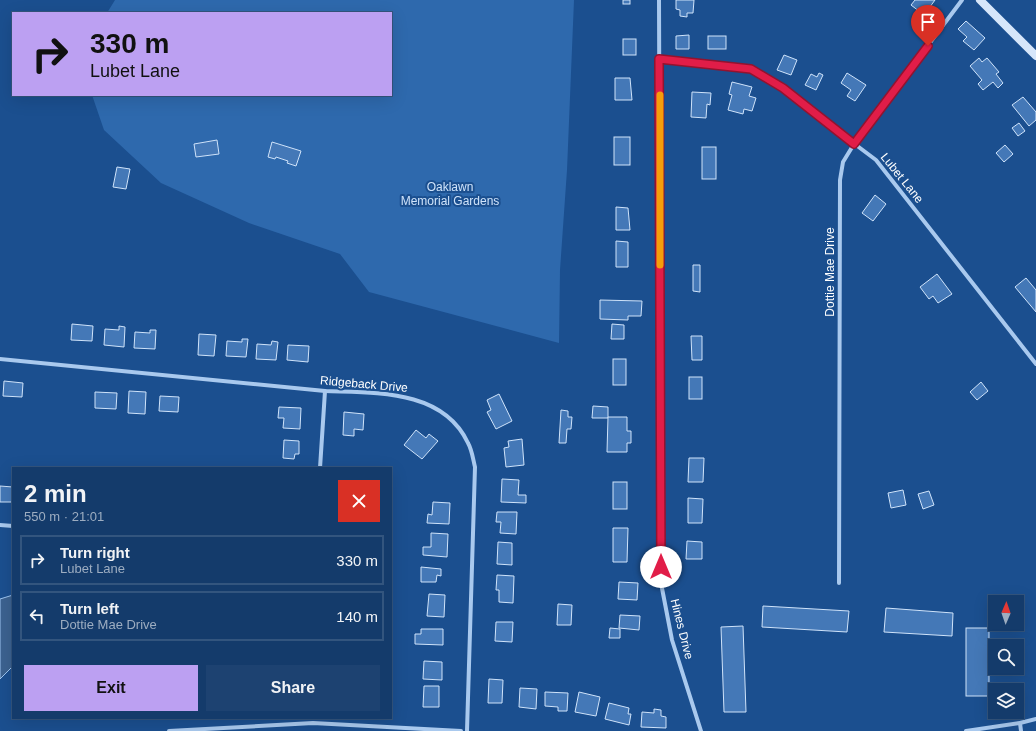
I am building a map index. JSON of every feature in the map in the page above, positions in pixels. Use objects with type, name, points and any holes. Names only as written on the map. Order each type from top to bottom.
[{"type":"main road","points":[[980,0],[1035,51]]},
{"type":"street","name":"Hines Drive","points":[[659,0],[661,583],[672,640],[701,731]]},
{"type":"street","name":"Dottie Mae Drive","points":[[839,583],[840,180],[843,162],[854,144],[962,0]]},
{"type":"street","name":"Lubet Lane","points":[[659,59],[751,69],[783,88],[876,160],[1036,364]]},
{"type":"street","name":"Ridgeback Drive","points":[[0,359],[325,391],[369,393],[412,398],[437,408],[454,422],[469,444],[475,467],[467,731]]},
{"type":"street","points":[[320,467],[325,391]]},
{"type":"street","points":[[0,525],[12,526]]},
{"type":"street","points":[[966,731],[1020,723],[1036,719]]},
{"type":"street","points":[[169,731],[313,720],[461,731]]},
{"type":"street","points":[[1020,723],[1021,731]]},
{"type":"green space","name":"Oaklawn Memorial Gardens","points":[[115,0],[574,0],[567,170],[560,270],[559,343],[369,292],[340,254],[249,223],[161,183],[104,130],[92,96],[392,96],[392,12],[108,12]]},
{"type":"shaded area","points":[[12,595],[12,667],[0,679],[0,599]]},
{"type":"building","points":[[623,0],[630,0],[630,4],[623,4]]},
{"type":"building","points":[[676,0],[694,0],[693,13],[687,13],[687,17],[680,16],[680,10],[676,9]]},
{"type":"building","points":[[915,0],[935,0],[924,15],[911,5]]},
{"type":"building","points":[[966,21],[985,38],[974,50],[963,41],[967,37],[958,29]]},
{"type":"building","points":[[689,35],[689,49],[676,49],[676,36]]},
{"type":"building","points":[[708,36],[726,36],[726,49],[708,49]]},
{"type":"building","points":[[623,39],[636,39],[636,55],[623,55]]},
{"type":"building","points":[[784,55],[797,60],[791,75],[777,70]]},
{"type":"building","points":[[979,58],[982,62],[987,58],[999,72],[996,74],[1003,83],[998,88],[993,82],[983,90],[978,84],[982,80],[970,66]]},
{"type":"building","points":[[819,73],[823,75],[816,90],[805,85],[811,74],[817,77]]},
{"type":"building","points":[[847,73],[866,85],[855,101],[847,96],[851,90],[841,83]]},
{"type":"building","points":[[615,78],[630,78],[632,100],[615,100]]},
{"type":"building","points":[[732,82],[752,87],[749,96],[756,98],[752,111],[744,109],[743,114],[728,110],[732,95],[729,94]]},
{"type":"building","points":[[692,92],[711,93],[710,105],[707,104],[706,118],[691,117]]},
{"type":"building","points":[[1023,97],[1036,112],[1036,120],[1029,126],[1012,105]]},
{"type":"building","points":[[1019,123],[1025,131],[1018,136],[1012,128]]},
{"type":"building","points":[[614,137],[630,137],[630,165],[614,165]]},
{"type":"building","points":[[217,140],[219,154],[196,157],[194,144]]},
{"type":"building","points":[[272,142],[301,151],[296,166],[287,163],[288,161],[276,157],[275,159],[268,157]]},
{"type":"building","points":[[1005,145],[1013,154],[1004,162],[996,153]]},
{"type":"building","points":[[702,147],[716,147],[716,179],[702,179]]},
{"type":"building","points":[[117,167],[130,169],[126,189],[113,187]]},
{"type":"building","points":[[875,195],[886,204],[873,221],[862,213]]},
{"type":"building","points":[[616,207],[628,208],[630,230],[616,230]]},
{"type":"building","points":[[616,241],[628,242],[628,267],[616,267]]},
{"type":"building","points":[[693,265],[700,265],[700,292],[693,291]]},
{"type":"building","points":[[937,274],[952,294],[938,303],[933,296],[929,299],[920,287]]},
{"type":"building","points":[[1026,278],[1036,290],[1036,312],[1015,287]]},
{"type":"building","points":[[600,300],[642,301],[641,316],[628,316],[628,320],[600,319]]},
{"type":"building","points":[[72,324],[93,326],[92,341],[71,340]]},
{"type":"building","points":[[612,324],[624,325],[624,339],[611,339]]},
{"type":"building","points":[[119,326],[125,327],[124,347],[104,345],[105,329],[119,330]]},
{"type":"building","points":[[150,330],[156,330],[155,349],[134,348],[135,332],[150,333]]},
{"type":"building","points":[[199,334],[216,335],[214,356],[198,355]]},
{"type":"building","points":[[691,336],[702,336],[702,360],[692,360]]},
{"type":"building","points":[[242,339],[248,339],[246,357],[226,356],[227,341],[242,342]]},
{"type":"building","points":[[272,341],[278,342],[276,360],[256,359],[257,344],[271,345]]},
{"type":"building","points":[[288,345],[309,346],[308,362],[287,360]]},
{"type":"building","points":[[613,359],[626,359],[626,385],[613,385]]},
{"type":"building","points":[[689,377],[702,377],[702,399],[689,399]]},
{"type":"building","points":[[4,381],[23,383],[22,397],[3,396]]},
{"type":"building","points":[[981,382],[988,391],[977,400],[970,392]]},
{"type":"building","points":[[129,391],[146,392],[145,414],[128,413]]},
{"type":"building","points":[[95,392],[117,393],[116,409],[95,408]]},
{"type":"building","points":[[499,394],[512,421],[496,429],[487,412],[491,410],[487,400]]},
{"type":"building","points":[[160,396],[179,397],[178,412],[159,411]]},
{"type":"building","points":[[593,406],[608,407],[608,418],[592,418]]},
{"type":"building","points":[[279,407],[301,408],[300,429],[283,428],[284,418],[278,418]]},
{"type":"building","points":[[561,410],[568,411],[568,417],[572,417],[571,429],[567,429],[566,443],[559,443]]},
{"type":"building","points":[[344,412],[364,414],[363,430],[354,429],[354,436],[343,435]]},
{"type":"building","points":[[608,417],[627,417],[627,431],[631,431],[631,443],[627,443],[627,452],[607,452]]},
{"type":"building","points":[[416,430],[426,438],[429,434],[438,441],[422,459],[404,445]]},
{"type":"building","points":[[522,439],[524,465],[506,467],[504,448],[509,447],[508,441]]},
{"type":"building","points":[[284,440],[299,441],[299,454],[295,454],[294,459],[283,458]]},
{"type":"building","points":[[689,458],[704,458],[703,482],[688,482]]},
{"type":"building","points":[[502,479],[519,480],[518,495],[526,495],[526,503],[501,502]]},
{"type":"building","points":[[613,482],[627,482],[627,509],[613,509]]},
{"type":"building","points":[[0,486],[12,487],[12,502],[0,502]]},
{"type":"building","points":[[903,490],[906,505],[891,508],[888,493]]},
{"type":"building","points":[[929,491],[934,505],[923,509],[918,494]]},
{"type":"building","points":[[688,498],[703,499],[702,523],[688,523]]},
{"type":"building","points":[[433,502],[450,503],[449,524],[427,523],[428,514],[432,515]]},
{"type":"building","points":[[497,512],[517,512],[516,534],[500,533],[501,522],[496,522]]},
{"type":"building","points":[[613,528],[628,528],[627,562],[613,562]]},
{"type":"building","points":[[431,533],[448,534],[447,557],[423,555],[423,547],[431,547]]},
{"type":"building","points":[[687,541],[702,542],[702,559],[686,559]]},
{"type":"building","points":[[498,542],[512,543],[512,565],[497,564]]},
{"type":"building","points":[[421,567],[441,569],[441,576],[437,575],[436,582],[421,582]]},
{"type":"building","points":[[497,575],[514,576],[513,603],[499,602],[499,590],[496,590]]},
{"type":"building","points":[[619,582],[638,583],[637,600],[618,599]]},
{"type":"building","points":[[429,594],[445,595],[444,617],[427,616]]},
{"type":"building","points":[[558,604],[572,605],[571,625],[557,625]]},
{"type":"building","points":[[763,606],[849,611],[847,632],[762,627]]},
{"type":"building","points":[[886,608],[953,613],[952,636],[884,632]]},
{"type":"building","points":[[620,615],[640,616],[639,630],[619,628]]},
{"type":"building","points":[[496,622],[513,622],[512,642],[495,641]]},
{"type":"building","points":[[743,626],[746,712],[724,712],[721,627]]},
{"type":"building","points":[[610,628],[620,629],[620,638],[609,638]]},
{"type":"building","points":[[966,628],[988,628],[988,696],[966,696]]},
{"type":"building","points":[[421,629],[443,629],[443,645],[415,644],[415,634],[421,634]]},
{"type":"building","points":[[424,661],[442,662],[442,680],[423,679]]},
{"type":"building","points":[[489,679],[503,680],[502,703],[488,703]]},
{"type":"building","points":[[424,686],[439,686],[439,707],[423,707]]},
{"type":"building","points":[[520,688],[537,689],[536,709],[519,707]]},
{"type":"building","points":[[545,692],[568,693],[567,711],[558,711],[558,707],[545,706]]},
{"type":"building","points":[[579,692],[600,697],[596,716],[575,712]]},
{"type":"building","points":[[609,703],[629,708],[628,714],[631,714],[629,725],[605,719]]},
{"type":"building","points":[[654,709],[661,710],[661,716],[666,717],[666,728],[641,727],[642,712],[654,713]]},
{"type":"slow traffic","points":[[660,95],[660,265]]},
{"type":"route","points":[[661,567],[659,59],[742,66],[751,69],[783,88],[854,144],[928,46]]}]
